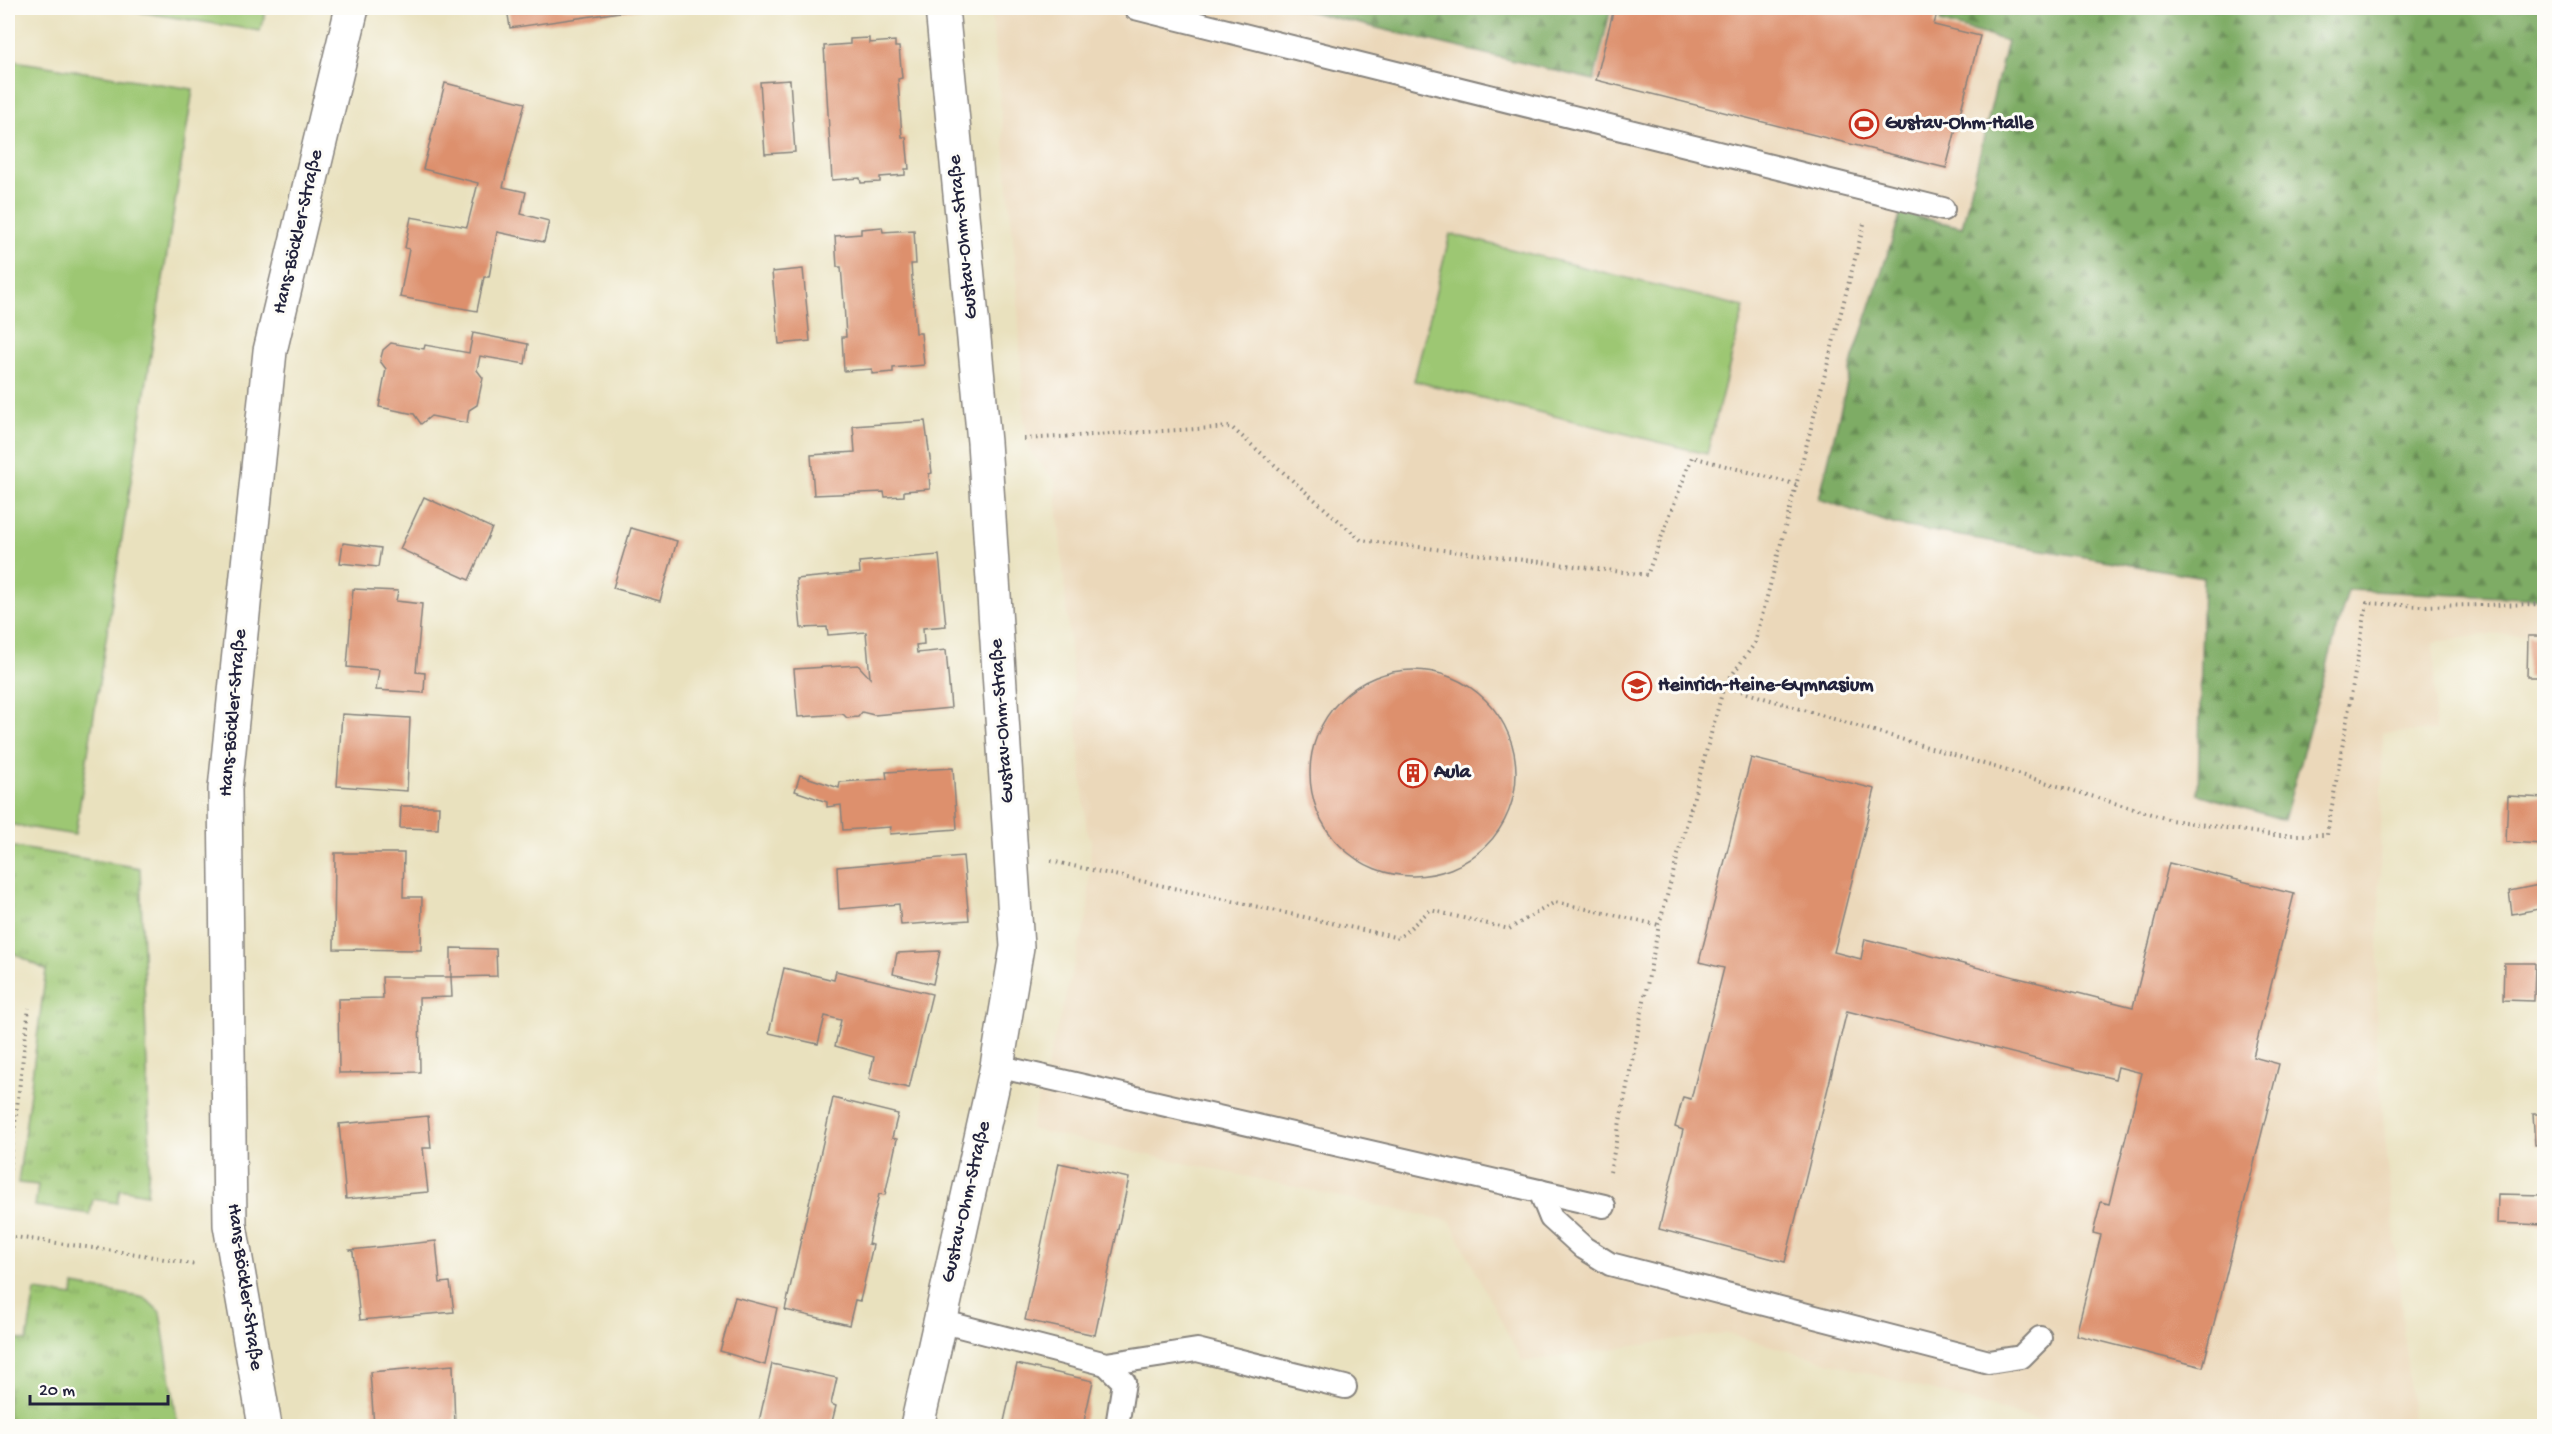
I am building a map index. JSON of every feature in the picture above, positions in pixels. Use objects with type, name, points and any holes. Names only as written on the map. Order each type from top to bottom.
[{"type":"street","name":"Hans-Böckler-Straße","points":[[265,1426],[230,1225],[225,789],[270,351],[352,8]]},
{"type":"street","name":"Gustav-Ohm-Straße","points":[[917,1426],[997,1066],[1017,947],[984,441],[942,8]]},
{"type":"lane","points":[[1135,8],[1943,208]]},
{"type":"lane","points":[[997,1066],[1604,1206]]},
{"type":"lane","points":[[1540,1191],[1551,1218],[1584,1248],[1610,1264],[1989,1362],[2021,1357],[2040,1338]]},
{"type":"lane","points":[[940,1321],[1106,1364],[1197,1350],[1345,1387]]},
{"type":"lane","points":[[1106,1364],[1124,1382],[1117,1426]]},
{"type":"path","points":[[1604,1206],[1659,925],[1724,686],[1755,643],[1798,485],[1872,192]]},
{"type":"path","points":[[984,441],[1231,427],[1360,540],[1647,575],[1692,457],[1798,485]]},
{"type":"path","points":[[1724,686],[2171,820],[2272,835],[2327,835],[2367,603],[2422,606],[2544,604]]},
{"type":"path","points":[[1012,853],[1399,938],[1430,910],[1509,928],[1555,902],[1659,925]]},
{"type":"path","points":[[8,1181],[29,1008]]},
{"type":"path","points":[[8,1236],[142,1255],[239,1273]]},
{"type":"shaded area","name":"Heinrich-Heine-Gymnasium","points":[[991,8],[1294,8],[1593,80],[1611,8],[1943,8],[1940,22],[2007,41],[1962,228],[1901,213],[1853,358],[1819,499],[1896,525],[2203,577],[2198,794],[2284,820],[2348,590],[2544,599],[2544,635],[2490,634],[2434,642],[2435,731],[2383,733],[2376,1044],[2413,1426],[2059,1426],[1724,1333],[1522,1362],[1450,1221],[1030,1129],[1088,913],[1091,839],[1087,834],[1055,481],[1029,450],[1024,420],[1016,270]]},
{"type":"green space","points":[[114,8],[267,8],[260,31]]},
{"type":"green space","points":[[1294,8],[1611,8],[1594,80]]},
{"type":"green space","points":[[1943,8],[2544,8],[2544,599],[2348,590],[2284,820],[2198,794],[2203,577],[1896,525],[1819,499],[1853,358],[1901,213],[1962,227],[2007,41],[1940,22]]},
{"type":"green space","points":[[8,60],[193,89],[75,835],[8,824]]},
{"type":"green space","points":[[1450,234],[1744,307],[1707,454],[1414,381]]},
{"type":"green space","points":[[8,846],[140,868],[150,1151],[147,1194],[120,1189],[117,1203],[93,1199],[90,1214],[35,1206],[38,1185],[18,1183],[46,970],[8,950]]},
{"type":"green space","points":[[74,1285],[145,1298],[160,1312],[178,1426],[8,1426],[8,1361],[11,1338],[27,1341],[35,1291],[73,1296]]},
{"type":"building","points":[[507,8],[640,8],[640,9],[510,28]]},
{"type":"building","name":"Gustav-Ohm-Halle","points":[[1614,8],[1938,8],[1934,25],[1980,36],[1946,168],[1596,80]]},
{"type":"building","points":[[869,38],[869,43],[895,41],[895,47],[899,47],[902,78],[898,79],[902,137],[906,137],[909,169],[905,169],[905,175],[880,177],[880,182],[861,183],[860,178],[832,180],[824,46],[850,44],[850,39]]},
{"type":"building","points":[[790,80],[795,152],[765,154],[760,82]]},
{"type":"building","points":[[445,83],[525,103],[503,187],[526,192],[521,214],[549,221],[544,242],[497,232],[489,277],[484,277],[477,311],[400,297],[409,249],[405,248],[411,217],[467,227],[478,183],[423,169]]},
{"type":"building","points":[[882,227],[883,232],[914,230],[916,264],[911,264],[916,333],[921,333],[924,365],[893,368],[893,372],[872,374],[872,369],[844,371],[842,337],[846,337],[844,303],[841,267],[837,267],[835,236],[861,234],[861,229]]},
{"type":"building","points":[[803,269],[810,341],[779,344],[772,272]]},
{"type":"building","points":[[473,333],[528,344],[525,364],[480,356],[477,370],[483,378],[477,405],[469,410],[467,423],[431,416],[421,424],[414,414],[379,407],[386,369],[380,361],[383,350],[391,343],[424,349],[425,345],[469,353]]},
{"type":"building","points":[[925,421],[932,473],[929,474],[930,489],[904,491],[904,496],[885,497],[884,492],[814,495],[811,455],[855,452],[853,426]]},
{"type":"building","points":[[424,497],[492,528],[469,580],[400,549]]},
{"type":"building","points":[[631,528],[677,541],[660,601],[613,588]]},
{"type":"building","points":[[343,543],[381,548],[378,567],[340,563]]},
{"type":"building","points":[[939,555],[946,626],[923,628],[924,644],[916,645],[917,653],[946,650],[951,708],[874,715],[862,712],[858,717],[847,718],[843,714],[798,717],[794,669],[858,665],[870,678],[866,632],[828,635],[827,627],[801,628],[796,579],[860,573],[859,562]]},
{"type":"building","points":[[353,589],[398,591],[396,601],[422,604],[416,672],[425,673],[424,693],[376,690],[379,670],[347,667]]},
{"type":"building","points":[[2528,636],[2544,636],[2544,677],[2527,677]]},
{"type":"building","name":"Aula","points":[[1403,670],[1423,670],[1443,674],[1462,682],[1479,693],[1493,707],[1512,743],[1516,773],[1512,803],[1504,822],[1493,839],[1479,853],[1443,872],[1423,876],[1403,876],[1383,872],[1364,864],[1347,853],[1333,839],[1314,803],[1310,783],[1310,763],[1314,743],[1322,724],[1333,707],[1347,693],[1383,674]]},
{"type":"building","points":[[342,714],[410,718],[407,791],[337,786]]},
{"type":"building","points":[[1751,758],[1875,789],[1834,952],[1861,959],[1865,939],[2133,1007],[2169,863],[2294,894],[2253,1057],[2279,1064],[2203,1367],[2076,1335],[2101,1235],[2093,1233],[2101,1202],[2109,1204],[2142,1073],[2118,1067],[2115,1079],[1847,1011],[1785,1262],[1659,1229],[1683,1130],[1675,1127],[1683,1097],[1691,1099],[1724,968],[1699,962]]},
{"type":"building","points":[[953,768],[957,829],[890,834],[891,827],[843,830],[841,805],[827,807],[827,802],[795,791],[800,775],[839,788],[840,782],[887,779],[886,772]]},
{"type":"building","points":[[2508,796],[2544,798],[2544,844],[2506,842]]},
{"type":"building","points":[[401,806],[439,806],[438,829],[400,828]]},
{"type":"building","points":[[335,853],[404,853],[403,897],[422,897],[421,950],[334,949]]},
{"type":"building","points":[[963,856],[969,920],[901,925],[899,904],[839,909],[837,867]]},
{"type":"building","points":[[2544,884],[2544,908],[2512,914],[2509,891]]},
{"type":"building","points":[[451,948],[496,949],[497,976],[451,977]]},
{"type":"building","points":[[940,951],[933,984],[893,974],[897,953]]},
{"type":"building","points":[[2504,963],[2535,963],[2534,1001],[2503,1000]]},
{"type":"building","points":[[784,968],[834,980],[836,971],[932,994],[909,1088],[869,1079],[874,1057],[835,1046],[841,1020],[825,1016],[818,1044],[769,1033]]},
{"type":"building","points":[[382,977],[451,977],[452,997],[419,998],[420,1072],[339,1073],[338,999],[383,998]]},
{"type":"building","points":[[833,1098],[898,1114],[892,1138],[897,1139],[885,1195],[879,1194],[868,1244],[873,1245],[860,1301],[855,1300],[849,1325],[785,1310]]},
{"type":"building","points":[[2533,1114],[2544,1114],[2544,1144],[2535,1145]]},
{"type":"building","points":[[428,1116],[431,1148],[423,1148],[428,1192],[346,1199],[339,1124]]},
{"type":"building","points":[[1059,1163],[1129,1178],[1095,1335],[1025,1320]]},
{"type":"building","points":[[2498,1194],[2544,1195],[2544,1225],[2497,1223]]},
{"type":"building","points":[[436,1241],[440,1283],[450,1282],[454,1312],[360,1320],[353,1252],[350,1250]]},
{"type":"building","points":[[735,1297],[777,1308],[765,1365],[720,1351]]},
{"type":"building","points":[[772,1364],[837,1378],[831,1404],[836,1406],[831,1426],[758,1426]]},
{"type":"building","points":[[1017,1364],[1093,1381],[1083,1426],[1003,1426]]},
{"type":"building","points":[[453,1365],[455,1426],[374,1426],[370,1372]]},
{"type":"place","name":"Gustav-Ohm-Halle","points":[[1864,124]]},
{"type":"place","name":"Heinrich-Heine-Gymnasium","points":[[1637,686]]},
{"type":"place","name":"Aula","points":[[1413,773]]}]
